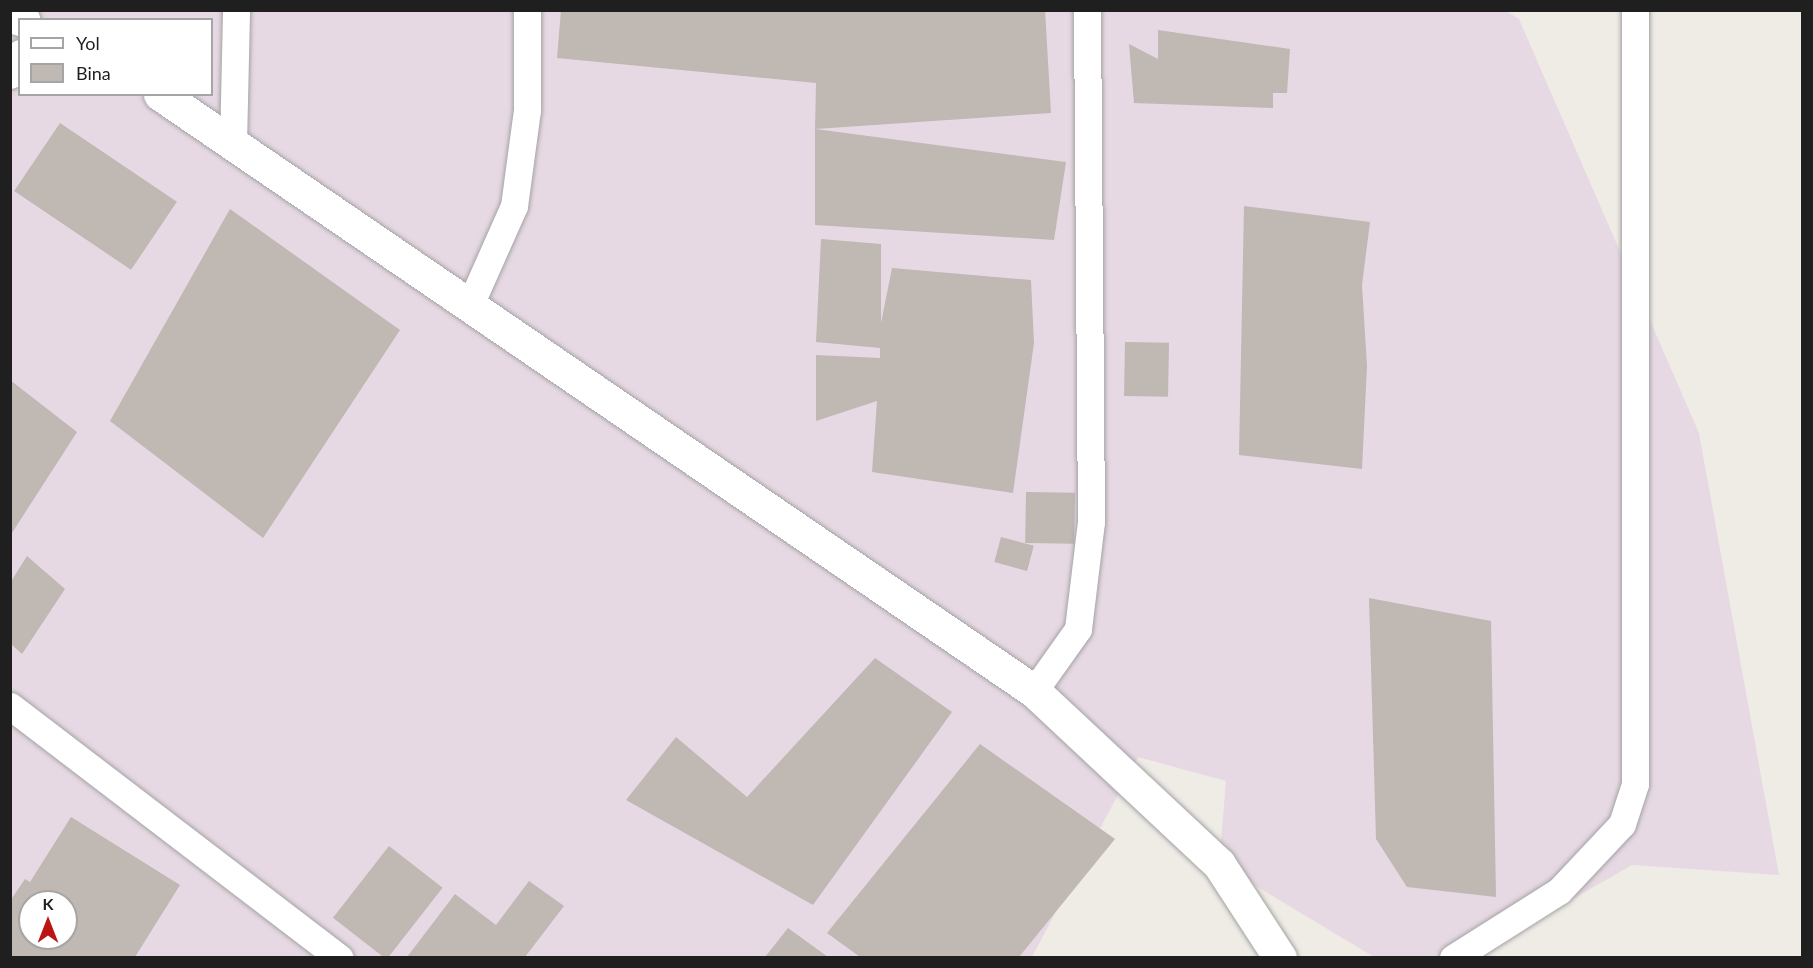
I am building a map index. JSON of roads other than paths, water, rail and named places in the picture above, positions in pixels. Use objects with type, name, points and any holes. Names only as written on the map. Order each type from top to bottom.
[{"type":"street","points":[[233,145],[236,10]]},
{"type":"street","points":[[469,307],[513,206],[527,110],[527,10]]},
{"type":"street","points":[[1034,692],[1078,629],[1091,522],[1088,10]]},
{"type":"street","points":[[1453,957],[1559,891],[1622,824],[1635,784],[1635,10]]},
{"type":"street","points":[[10,75],[18,57]]},
{"type":"street","points":[[163,96],[1034,692],[1219,864],[1280,957]]},
{"type":"street","points":[[10,706],[340,957]]}]
